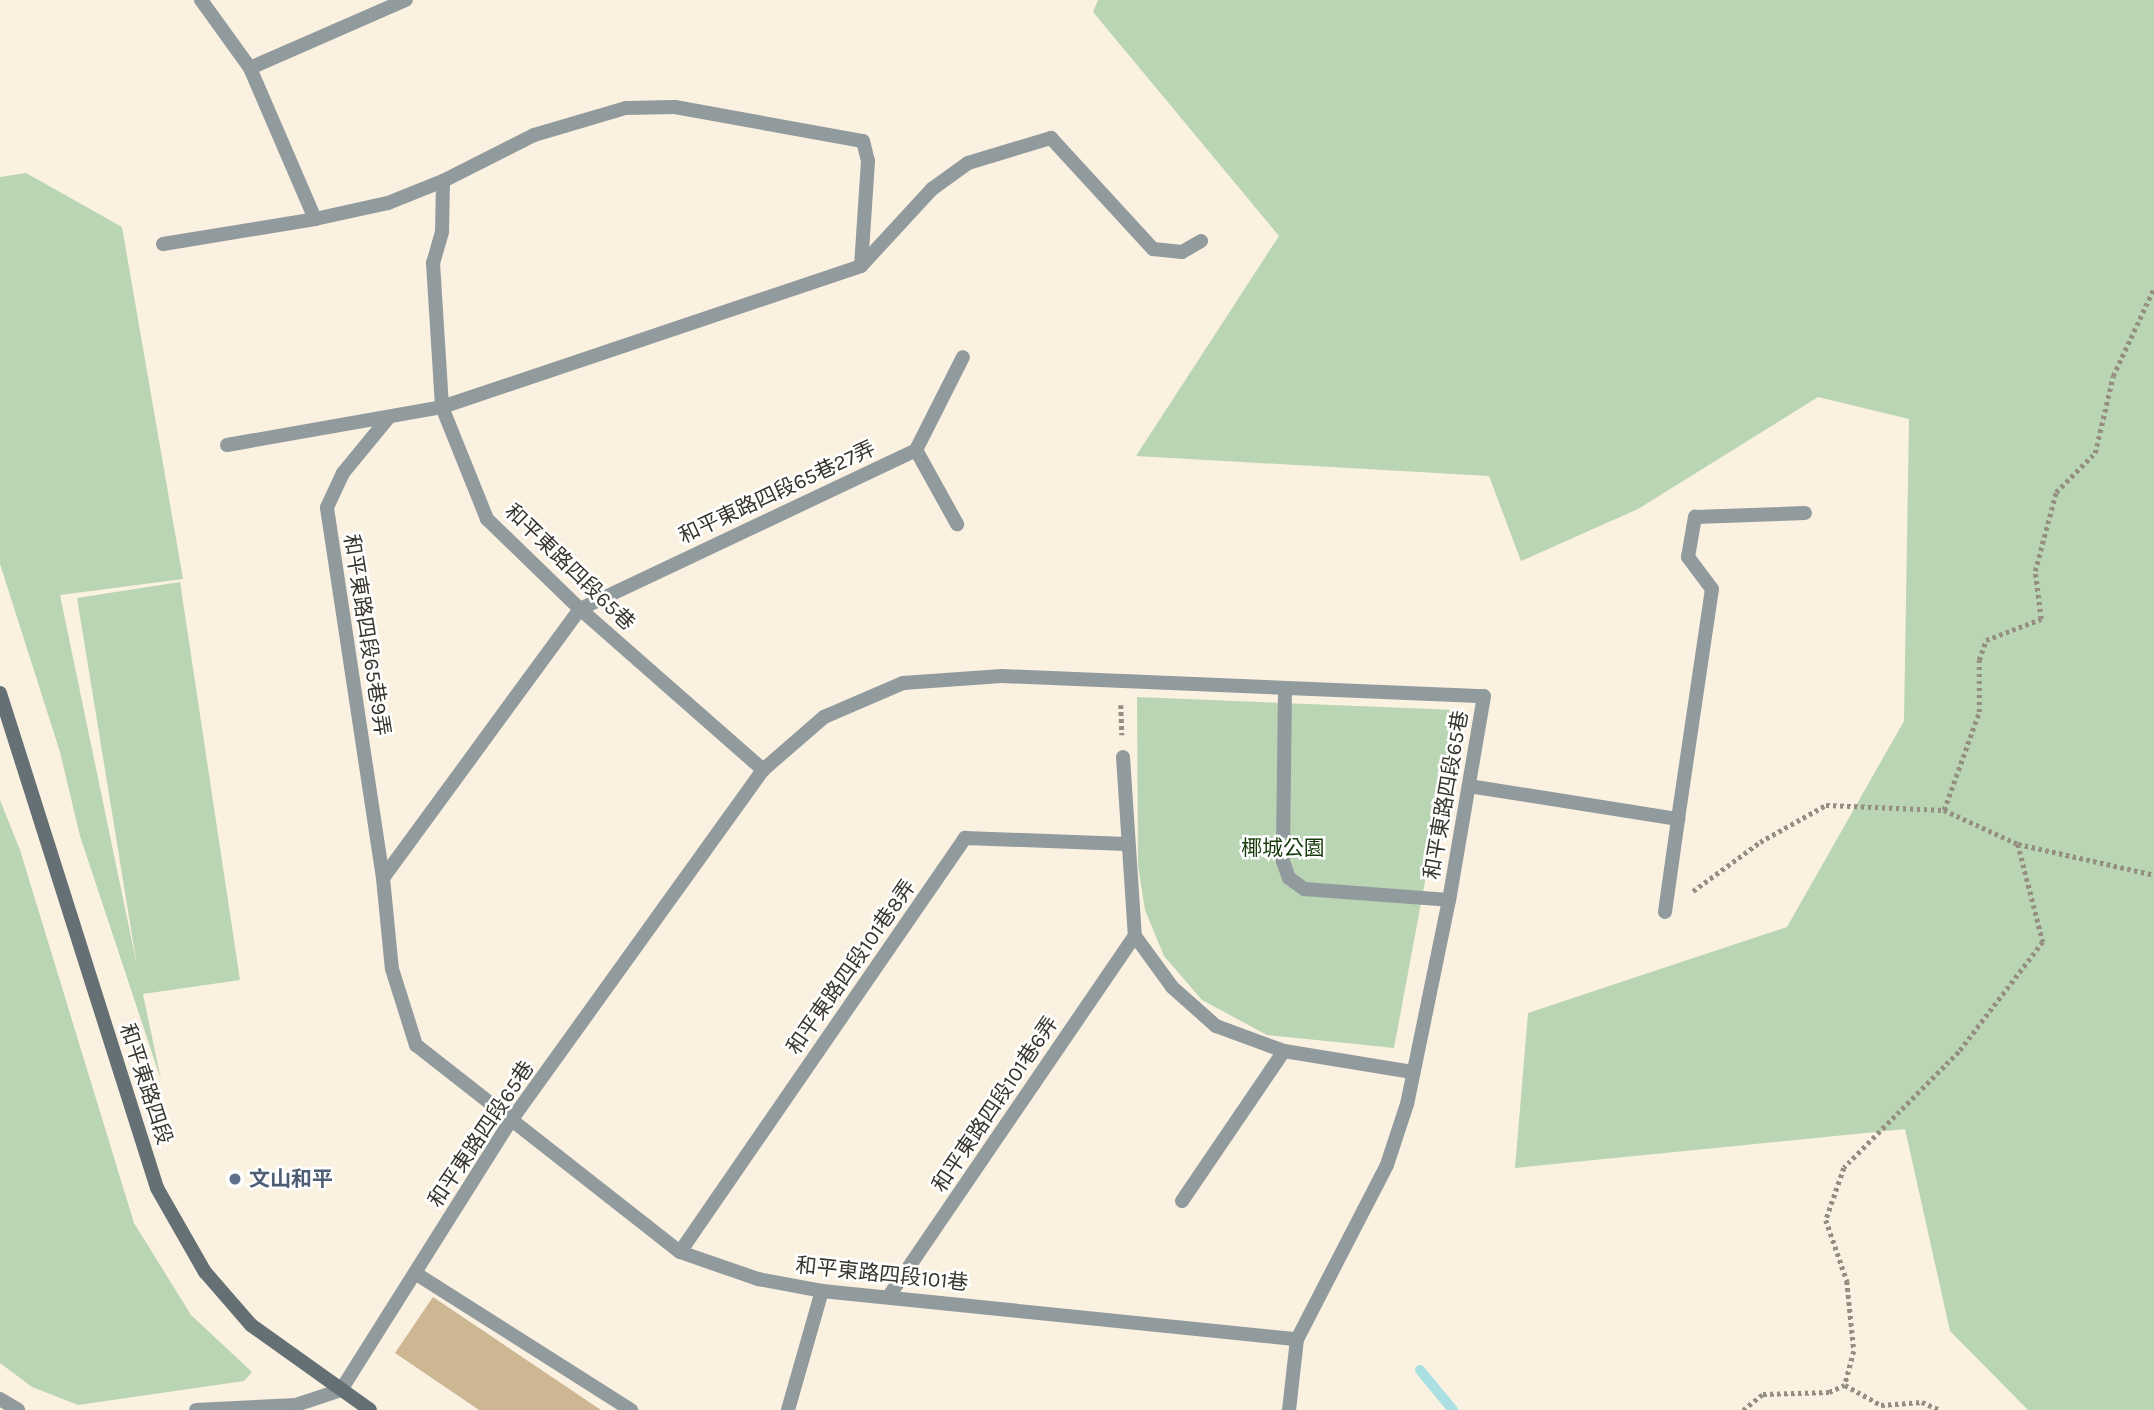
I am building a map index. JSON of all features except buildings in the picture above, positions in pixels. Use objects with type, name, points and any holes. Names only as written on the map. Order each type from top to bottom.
[{"type":"main road","name":"和平東路四段","points":[[0,693],[157,1188],[205,1272],[251,1325],[370,1410]]},
{"type":"street","points":[[201,0],[250,68],[315,219]]},
{"type":"street","points":[[250,68],[406,0]]},
{"type":"street","points":[[163,244],[315,219],[388,203],[443,181],[534,135],[626,108],[675,107],[863,141],[868,161],[861,266]]},
{"type":"street","points":[[227,445],[442,407],[861,266],[932,189],[968,163],[1051,138],[1153,249],[1182,252],[1201,241]]},
{"type":"street","name":"和平東路四段65巷","points":[[443,181],[442,232],[433,263],[442,407],[487,519],[580,609],[763,770]]},
{"type":"street","points":[[957,524],[916,450],[962,358]]},
{"type":"street","name":"和平東路四段65巷9弄","points":[[389,417],[343,473],[327,508],[383,878],[392,969],[416,1045],[510,1122]]},
{"type":"street","name":"和平東路四段65巷27弄","points":[[580,609],[916,450]]},
{"type":"street","points":[[1665,912],[1712,589],[1688,557],[1695,517],[1805,513]]},
{"type":"street","points":[[383,878],[580,609]]},
{"type":"street","name":"和平東路四段65巷","points":[[341,1390],[510,1122],[763,770],[824,717],[903,683],[1002,676],[1484,696],[1449,900],[1412,1072],[1387,1165],[1297,1339],[1289,1410]]},
{"type":"street","points":[[1285,688],[1283,861],[1289,878],[1304,889],[1449,900]]},
{"type":"street","points":[[1123,757],[1126,844],[1136,936],[1172,987],[1216,1026],[1284,1051],[1412,1072]]},
{"type":"street","points":[[1469,786],[1678,819]]},
{"type":"street","name":"和平東路四段101巷8弄","points":[[680,1252],[965,838],[1126,844]]},
{"type":"street","name":"和平東路四段101巷6弄","points":[[889,1296],[1136,936]]},
{"type":"street","points":[[1182,1201],[1284,1051]]},
{"type":"street","name":"和平東路四段101巷","points":[[510,1122],[680,1252],[758,1279],[822,1291],[1297,1339]]},
{"type":"street","points":[[415,1273],[632,1410]]},
{"type":"street","points":[[788,1410],[822,1291]]},
{"type":"street","points":[[196,1410],[296,1405],[341,1390]]},
{"type":"street","points":[[0,1399],[18,1410]]},
{"type":"path","points":[[1944,810],[1979,712],[1979,660],[1986,639],[2041,619],[2035,571],[2056,492],[2095,453],[2113,376],[2154,288]]},
{"type":"path","points":[[1121,696],[1123,757]]},
{"type":"path","points":[[1665,912],[1760,842],[1826,805],[1944,810],[2018,844],[2154,875]]},
{"type":"path","points":[[1845,1385],[1854,1352],[1847,1281],[1826,1220],[1844,1168],[1959,1052],[2043,942],[2018,844]]},
{"type":"path","points":[[1743,1410],[1763,1394],[1829,1392],[1845,1385]]},
{"type":"path","points":[[1845,1385],[1881,1405],[1922,1402],[1940,1410]]},
{"type":"green space","points":[[1098,0],[2154,0],[2154,1410],[2028,1410],[1950,1331],[1905,1129],[1515,1168],[1528,1013],[1787,927],[1904,721],[1909,419],[1818,397],[1638,509],[1521,561],[1489,476],[1136,456],[1279,236],[1093,12]]},
{"type":"green space","points":[[26,173],[122,227],[183,579],[60,595],[137,966],[77,598],[180,582],[240,980],[143,994],[161,1080],[80,836],[60,752],[0,564],[0,177]]},
{"type":"green space","name":"椰城公園","points":[[1137,697],[1457,710],[1394,1048],[1267,1035],[1202,1000],[1164,956],[1145,910],[1138,866]]},
{"type":"green space","points":[[0,800],[20,850],[134,1223],[191,1315],[252,1372],[244,1381],[78,1405],[32,1387],[0,1363]]},
{"type":"waterway","points":[[1420,1370],[1453,1410]]},
{"type":"place","name":"文山和平","points":[[235,1179]]}]
